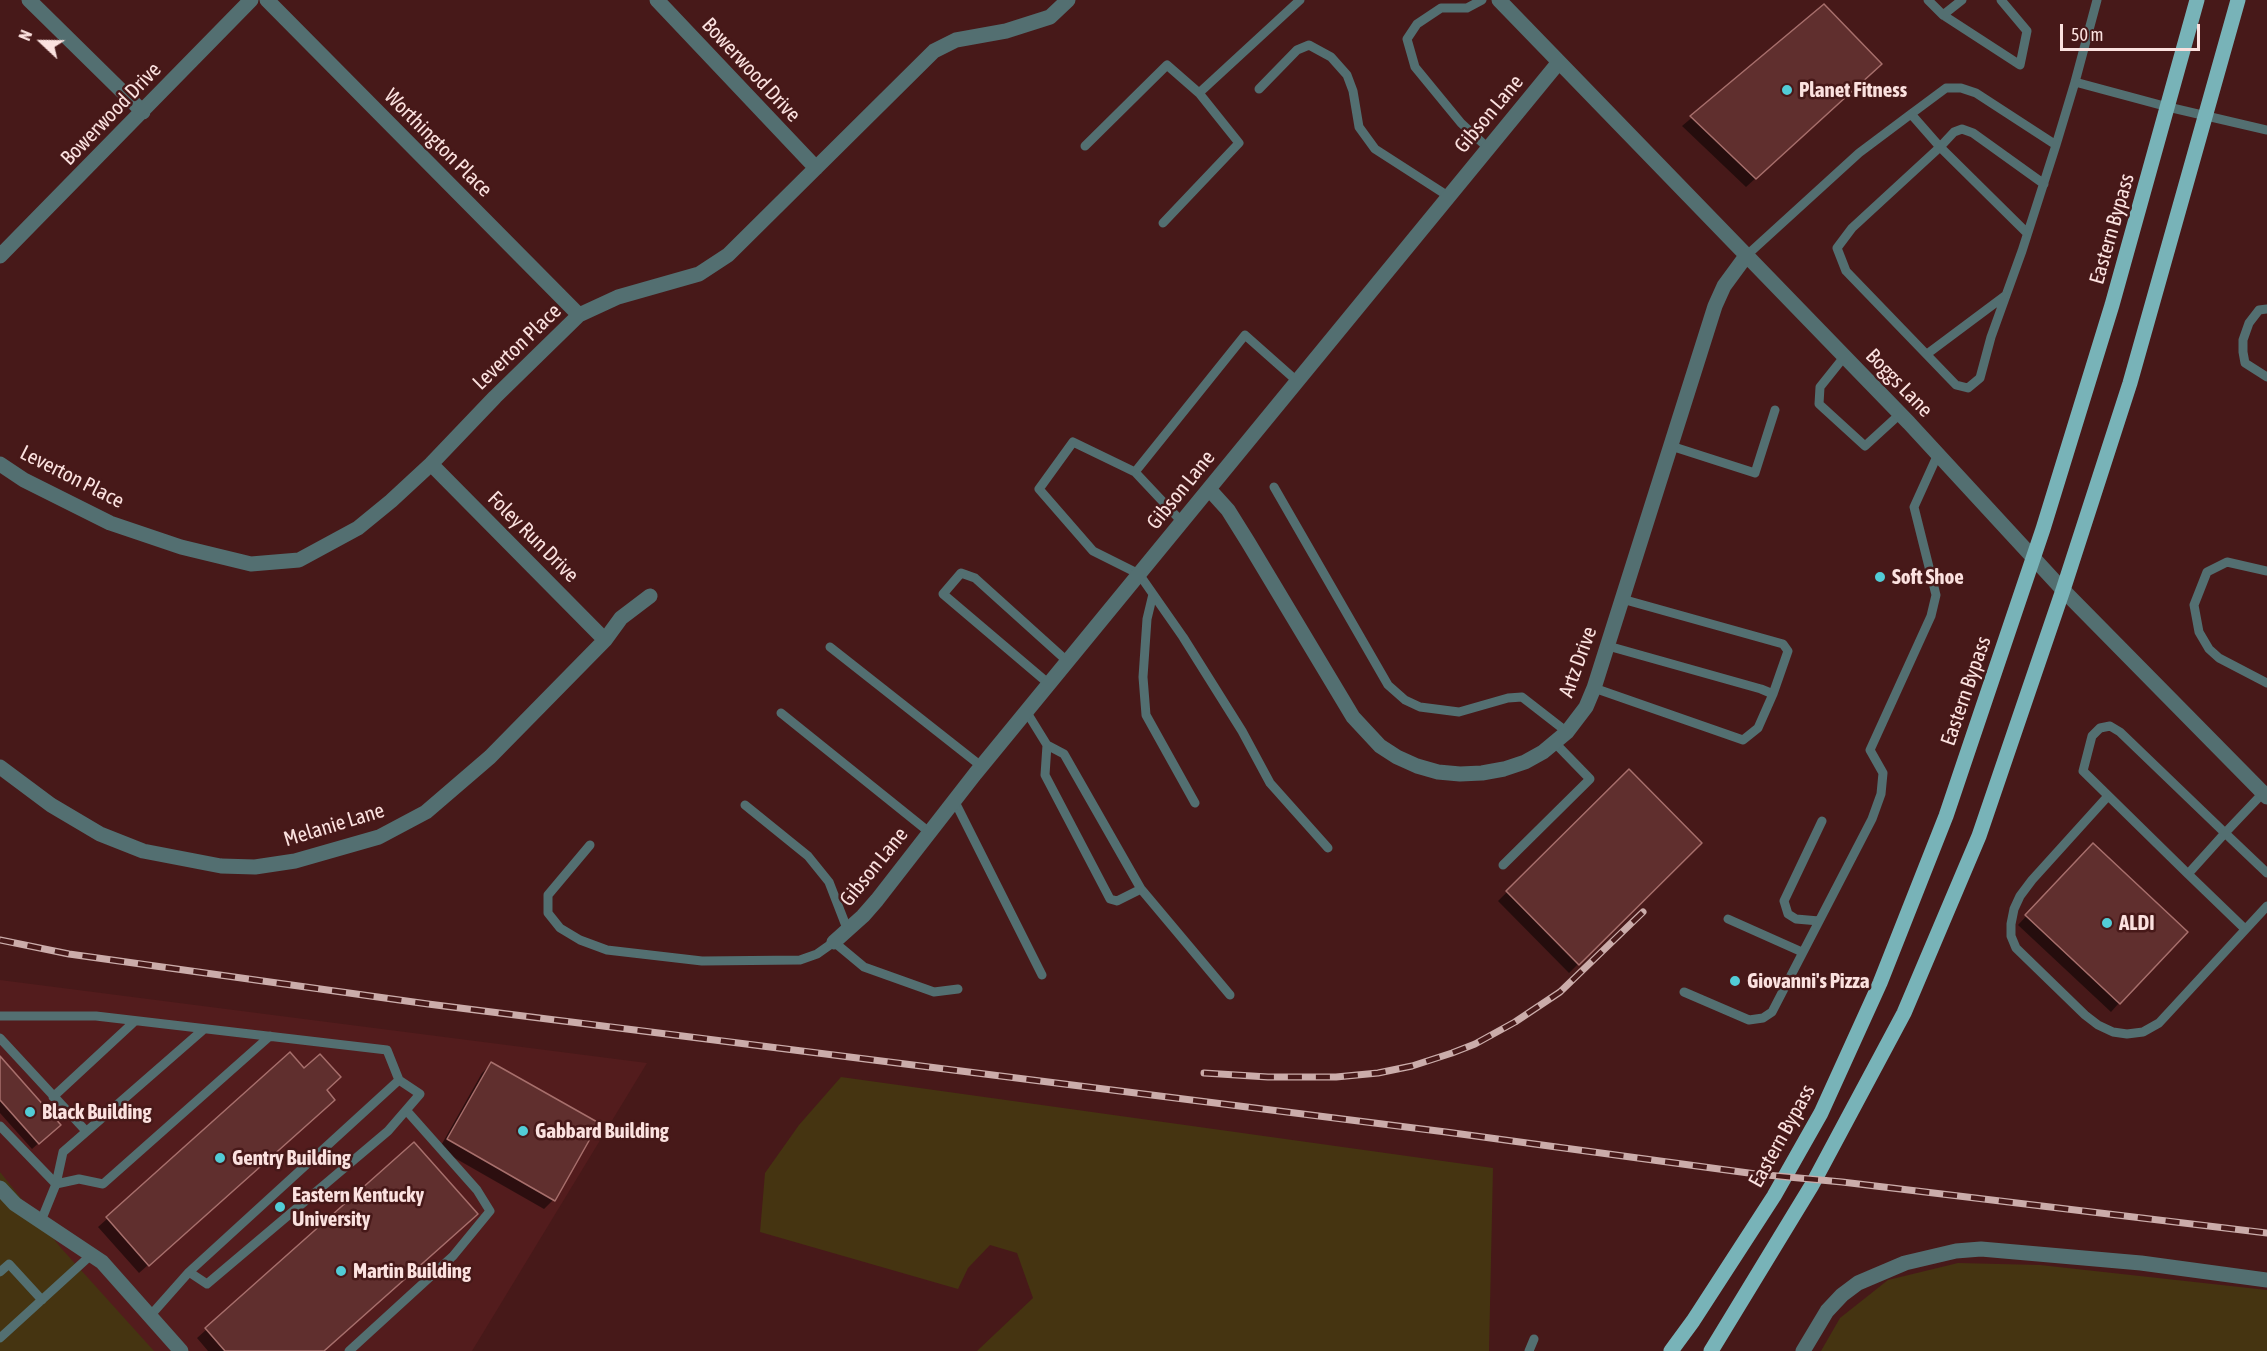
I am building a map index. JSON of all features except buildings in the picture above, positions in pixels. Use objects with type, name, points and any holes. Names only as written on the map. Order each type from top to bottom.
[{"type":"main road","name":"Eastern Bypass","points":[[1671,1351],[1774,1196],[1821,1113],[1880,983],[1946,816],[2033,557],[2112,305],[2197,0]]},
{"type":"main road","points":[[1711,1351],[1812,1185],[1904,1013],[1979,836],[2063,590],[2130,383],[2238,0]]},
{"type":"street","points":[[29,0],[143,112]]},
{"type":"street","name":"Bowerwood Drive","points":[[0,256],[251,0]]},
{"type":"street","name":"Worthington Place","points":[[267,0],[579,315]]},
{"type":"street","name":"Bowerwood Drive","points":[[657,0],[816,168]]},
{"type":"street","name":"Leverton Place","points":[[0,464],[24,480],[110,523],[181,547],[251,564],[299,560],[358,528],[391,501],[431,464],[495,397],[579,315],[618,297],[699,274],[728,255],[934,51],[956,40],[1006,31],[1050,17],[1068,0]]},
{"type":"street","name":"Boggs Lane","points":[[1499,0],[1900,414],[2063,590],[2266,793]]},
{"type":"street","name":"Gibson Lane","points":[[834,942],[848,931],[877,900],[981,766],[1559,62]]},
{"type":"street","name":"Artz Drive","points":[[1209,489],[1228,510],[1342,701],[1365,732],[1380,746],[1417,766],[1438,772],[1460,774],[1504,769],[1525,762],[1555,743],[1567,732],[1586,707],[1608,646],[1715,306],[1724,286],[1746,255]]},
{"type":"street","name":"Foley Run Drive","points":[[431,464],[604,639]]},
{"type":"street","name":"Melanie Lane","points":[[0,767],[51,805],[100,834],[143,851],[221,866],[255,867],[295,861],[379,837],[426,812],[490,758],[604,639],[621,618],[650,596]]},
{"type":"street","points":[[0,1188],[15,1204],[102,1262],[181,1351]]},
{"type":"street","points":[[1803,1351],[1827,1311],[1842,1295],[1858,1283],[1905,1263],[1956,1251],[1991,1250],[2141,1263],[2267,1280]]},
{"type":"lane","points":[[1199,93],[1300,0]]},
{"type":"lane","points":[[1482,0],[1467,8],[1441,8],[1417,24],[1407,39],[1414,67],[1461,123],[1488,148]]},
{"type":"lane","points":[[1928,0],[1943,15],[2020,65],[2027,31],[2001,0]]},
{"type":"lane","points":[[1943,15],[1962,0]]},
{"type":"lane","points":[[2044,184],[1973,133],[1962,129],[1954,132],[1852,228],[1837,248],[1846,271],[1956,384],[1968,388],[1980,378],[1991,337],[2044,184],[2056,145],[2075,82],[2094,2]]},
{"type":"lane","points":[[1258,89],[1297,50],[1309,45],[1331,57],[1347,75],[1353,91],[1359,127],[1375,149],[1448,196]]},
{"type":"lane","points":[[1085,146],[1167,65],[1199,93],[1239,143],[1162,223]]},
{"type":"lane","points":[[2075,82],[2267,130]]},
{"type":"lane","points":[[1746,255],[1859,153],[1946,88],[1961,88],[1976,93],[2056,145]]},
{"type":"lane","points":[[1911,114],[1940,147],[2027,233]]},
{"type":"lane","points":[[1927,354],[2006,295]]},
{"type":"lane","points":[[2267,309],[2259,310],[2248,323],[2243,340],[2245,363],[2267,377]]},
{"type":"lane","points":[[1135,472],[1245,334],[1298,382]]},
{"type":"lane","points":[[1844,357],[1820,387],[1819,404],[1865,446],[1900,414]]},
{"type":"lane","points":[[1671,446],[1755,473],[1775,410]]},
{"type":"lane","points":[[1182,522],[1135,472],[1073,442],[1039,489],[1093,551],[1139,574],[1242,731],[1270,783],[1328,848]]},
{"type":"lane","points":[[1684,992],[1749,1020],[1763,1018],[1772,1012],[1872,819],[1881,794],[1882,773],[1870,750],[1931,616],[1936,595],[1914,507],[1938,454]]},
{"type":"lane","points":[[1274,487],[1388,685],[1405,700],[1420,707],[1459,712],[1508,698],[1522,697],[1567,732]]},
{"type":"lane","points":[[2267,571],[2227,562],[2207,572],[2194,604],[2199,632],[2209,649],[2219,658],[2267,682]]},
{"type":"lane","points":[[1048,684],[943,594],[962,573],[975,578],[1067,661]]},
{"type":"lane","points":[[1153,594],[1147,619],[1143,677],[1146,715],[1195,803]]},
{"type":"lane","points":[[1594,688],[1743,740],[1758,728],[1788,651],[1783,644],[1622,599]]},
{"type":"lane","points":[[1608,646],[1773,694]]},
{"type":"lane","points":[[830,647],[981,766]]},
{"type":"lane","points":[[1026,711],[1047,745],[1064,754],[1141,889],[1230,995]]},
{"type":"lane","points":[[781,713],[928,832]]},
{"type":"lane","points":[[2246,929],[2083,771],[2092,736],[2100,728],[2110,726],[2120,732],[2267,873]]},
{"type":"lane","points":[[1503,865],[1590,779],[1555,743]]},
{"type":"lane","points":[[1047,745],[1045,775],[1110,899],[1117,901],[1141,889]]},
{"type":"lane","points":[[2188,874],[2266,793]]},
{"type":"lane","points":[[2108,796],[2031,880],[2014,909],[2011,924],[2011,936],[2016,948],[2098,1025],[2113,1032],[2127,1034],[2143,1032],[2159,1023],[2267,906]]},
{"type":"lane","points":[[954,800],[1042,975]]},
{"type":"lane","points":[[745,805],[808,856],[829,882],[848,931]]},
{"type":"lane","points":[[1819,921],[1796,919],[1788,914],[1784,901],[1822,821]]},
{"type":"lane","points":[[590,845],[548,895],[548,913],[561,928],[580,940],[608,950],[702,961],[800,960],[817,954],[834,942],[864,968],[934,992],[958,989]]},
{"type":"lane","points":[[1728,919],[1802,952]]},
{"type":"lane","points":[[0,1016],[96,1016],[387,1050],[399,1080],[420,1094],[388,1131],[207,1284],[189,1272]]},
{"type":"lane","points":[[53,1097],[135,1021]]},
{"type":"lane","points":[[41,1221],[56,1184],[63,1152],[204,1029]]},
{"type":"lane","points":[[56,1184],[79,1179],[103,1184],[270,1036]]},
{"type":"lane","points":[[0,1038],[86,1131]]},
{"type":"lane","points":[[150,1316],[189,1272],[399,1080]]},
{"type":"lane","points":[[349,1351],[453,1257],[490,1211],[477,1190],[406,1110]]},
{"type":"lane","points":[[0,1126],[56,1184]]},
{"type":"lane","points":[[0,1338],[91,1255]]},
{"type":"lane","points":[[0,1272],[9,1264],[42,1300]]},
{"type":"lane","points":[[1529,1351],[1534,1339]]},
{"type":"shaded area","name":"Eastern Kentucky University","points":[[0,980],[647,1063],[472,1351],[0,1351]]},
{"type":"shaded area","points":[[841,1077],[1493,1168],[1489,1351],[977,1351],[1033,1298],[1017,1253],[990,1245],[968,1268],[958,1289],[760,1232],[765,1173],[799,1125]]},
{"type":"shaded area","points":[[0,1172],[61,1248],[154,1351],[0,1351]]},
{"type":"shaded area","points":[[1958,1263],[2040,1265],[2267,1290],[2267,1351],[1821,1351],[1840,1318],[1888,1280]]},
{"type":"railway","points":[[1204,1073],[1268,1077],[1336,1077],[1378,1073],[1412,1066],[1452,1053],[1475,1044],[1515,1022],[1560,992],[1643,912]]},
{"type":"railway","points":[[0,940],[69,954],[428,1004],[1446,1132],[1756,1174],[1842,1182],[2267,1233]]},
{"type":"place","name":"Planet Fitness","points":[[1787,90]]},
{"type":"place","name":"Soft Shoe","points":[[1880,577]]},
{"type":"place","name":"ALDI","points":[[2107,923]]},
{"type":"place","name":"Giovanni's Pizza","points":[[1735,981]]},
{"type":"place","name":"Black Building","points":[[30,1112]]},
{"type":"place","name":"Gabbard Building","points":[[523,1131]]},
{"type":"place","name":"Gentry Building","points":[[220,1158]]},
{"type":"place","name":"Eastern Kentucky University","points":[[280,1207]]},
{"type":"place","name":"Martin Building","points":[[341,1271]]}]
